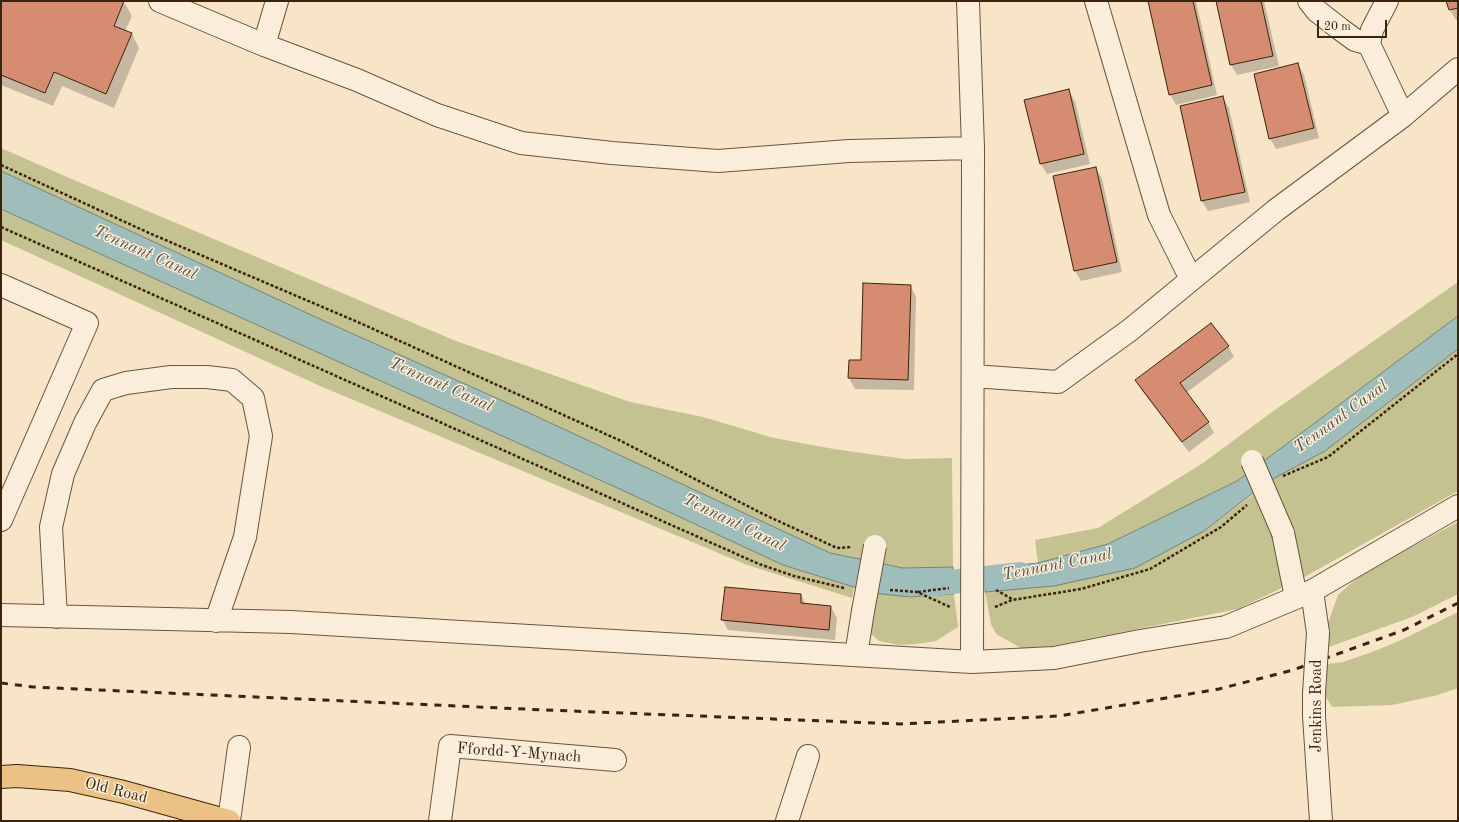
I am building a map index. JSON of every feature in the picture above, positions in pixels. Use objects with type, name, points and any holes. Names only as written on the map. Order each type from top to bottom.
[{"type":"main road","name":"Old Road","points":[[1,778],[17,776],[70,780],[124,792],[229,821]]},
{"type":"street","points":[[160,1],[264,45],[357,80],[437,115],[520,143],[718,161],[849,151],[973,148]]},
{"type":"street","points":[[264,45],[277,1]]},
{"type":"street","points":[[968,1],[973,148],[972,662]]},
{"type":"street","points":[[1096,1],[1159,215],[1191,279]]},
{"type":"street","points":[[1309,1],[1317,11],[1355,40],[1369,44]]},
{"type":"street","points":[[1387,1],[1372,30],[1369,44],[1403,116]]},
{"type":"street","points":[[972,376],[1058,382],[1130,330],[1276,210],[1403,116],[1458,69]]},
{"type":"street","points":[[1,286],[88,323],[1,520]]},
{"type":"street","points":[[56,616],[51,527],[62,474],[84,423],[103,390],[126,383],[171,377],[207,377],[232,380],[253,398],[261,436],[245,537],[216,621]]},
{"type":"street","name":"Jenkins Road","points":[[1252,461],[1283,533],[1318,633],[1314,716],[1322,821]]},
{"type":"street","points":[[1,615],[298,623],[972,662],[1054,658],[1140,640],[1226,627],[1304,594],[1458,506]]},
{"type":"street","points":[[856,655],[875,546]]},
{"type":"street","name":"Ffordd-Y-Mynach","points":[[440,821],[450,746],[615,760]]},
{"type":"street","points":[[229,821],[238,747]]},
{"type":"street","points":[[787,821],[808,756]]},
{"type":"path","points":[[1,166],[149,233],[367,327],[621,441],[763,514],[837,548],[875,546]]},
{"type":"path","points":[[1,227],[759,564]]},
{"type":"path","points":[[1279,478],[1328,457],[1458,354]]},
{"type":"path","points":[[972,608],[1081,589],[1150,569],[1221,527],[1250,502]]},
{"type":"shaded area","points":[[1,148],[456,341],[630,402],[703,417],[774,438],[834,449],[905,459],[952,458],[953,567],[903,568],[830,553],[514,406],[322,320],[1,171]]},
{"type":"shaded area","points":[[1,209],[624,491],[783,565],[854,587],[852,598],[747,565],[320,386],[1,240]]},
{"type":"shaded area","points":[[1458,282],[1458,316],[1237,481],[1108,544],[1038,563],[1035,540],[1098,528],[1203,463],[1272,412]]},
{"type":"shaded area","points":[[1458,349],[1458,491],[1299,580],[1267,482],[1325,451]]},
{"type":"shaded area","points":[[1259,490],[1290,584],[1238,609],[1037,649],[1021,648],[996,634],[991,624],[985,592],[1054,586],[1204,531]]},
{"type":"shaded area","points":[[1458,522],[1458,594],[1412,617],[1326,648],[1328,623],[1338,595],[1365,572]]},
{"type":"shaded area","points":[[873,593],[910,597],[954,594],[958,627],[936,641],[899,645],[879,641],[870,633]]},
{"type":"shaded area","points":[[1458,612],[1458,688],[1438,695],[1392,705],[1332,707],[1324,694],[1327,664],[1343,662],[1372,652],[1399,641]]},
{"type":"water","points":[[1,171],[322,320],[514,406],[830,553],[903,568],[953,567],[954,594],[910,597],[873,593],[783,565],[624,491],[1,209]]},
{"type":"water","points":[[1458,316],[1458,349],[1325,451],[1267,482],[1204,531],[1135,568],[1054,586],[985,592],[989,568],[1038,563],[1108,544],[1237,481]]},
{"type":"building","points":[[1,1],[124,1],[114,26],[132,33],[106,94],[54,72],[45,93],[1,75]]},
{"type":"building","points":[[1148,1],[1193,1],[1212,85],[1169,95]]},
{"type":"building","points":[[1216,1],[1261,1],[1273,56],[1230,65]]},
{"type":"building","points":[[1446,1],[1458,1],[1458,8],[1449,10]]},
{"type":"building","points":[[1298,63],[1314,128],[1269,139],[1254,74]]},
{"type":"building","points":[[1069,89],[1084,154],[1040,164],[1024,100]]},
{"type":"building","points":[[1223,96],[1245,192],[1201,201],[1180,106]]},
{"type":"building","points":[[1096,167],[1117,262],[1074,271],[1053,176]]},
{"type":"building","points":[[863,283],[911,285],[908,380],[848,378],[849,360],[861,360]]},
{"type":"building","points":[[1211,323],[1229,346],[1180,383],[1209,422],[1182,442],[1135,380]]},
{"type":"building","points":[[725,587],[801,594],[801,603],[831,606],[829,630],[721,620]]},
{"type":"waterway","name":"Tennant Canal","points":[[922,584],[925,585],[1020,574]]},
{"type":"railway","points":[[1,683],[33,687],[900,724],[1059,716],[1219,689],[1293,670],[1404,630],[1458,603]]}]
